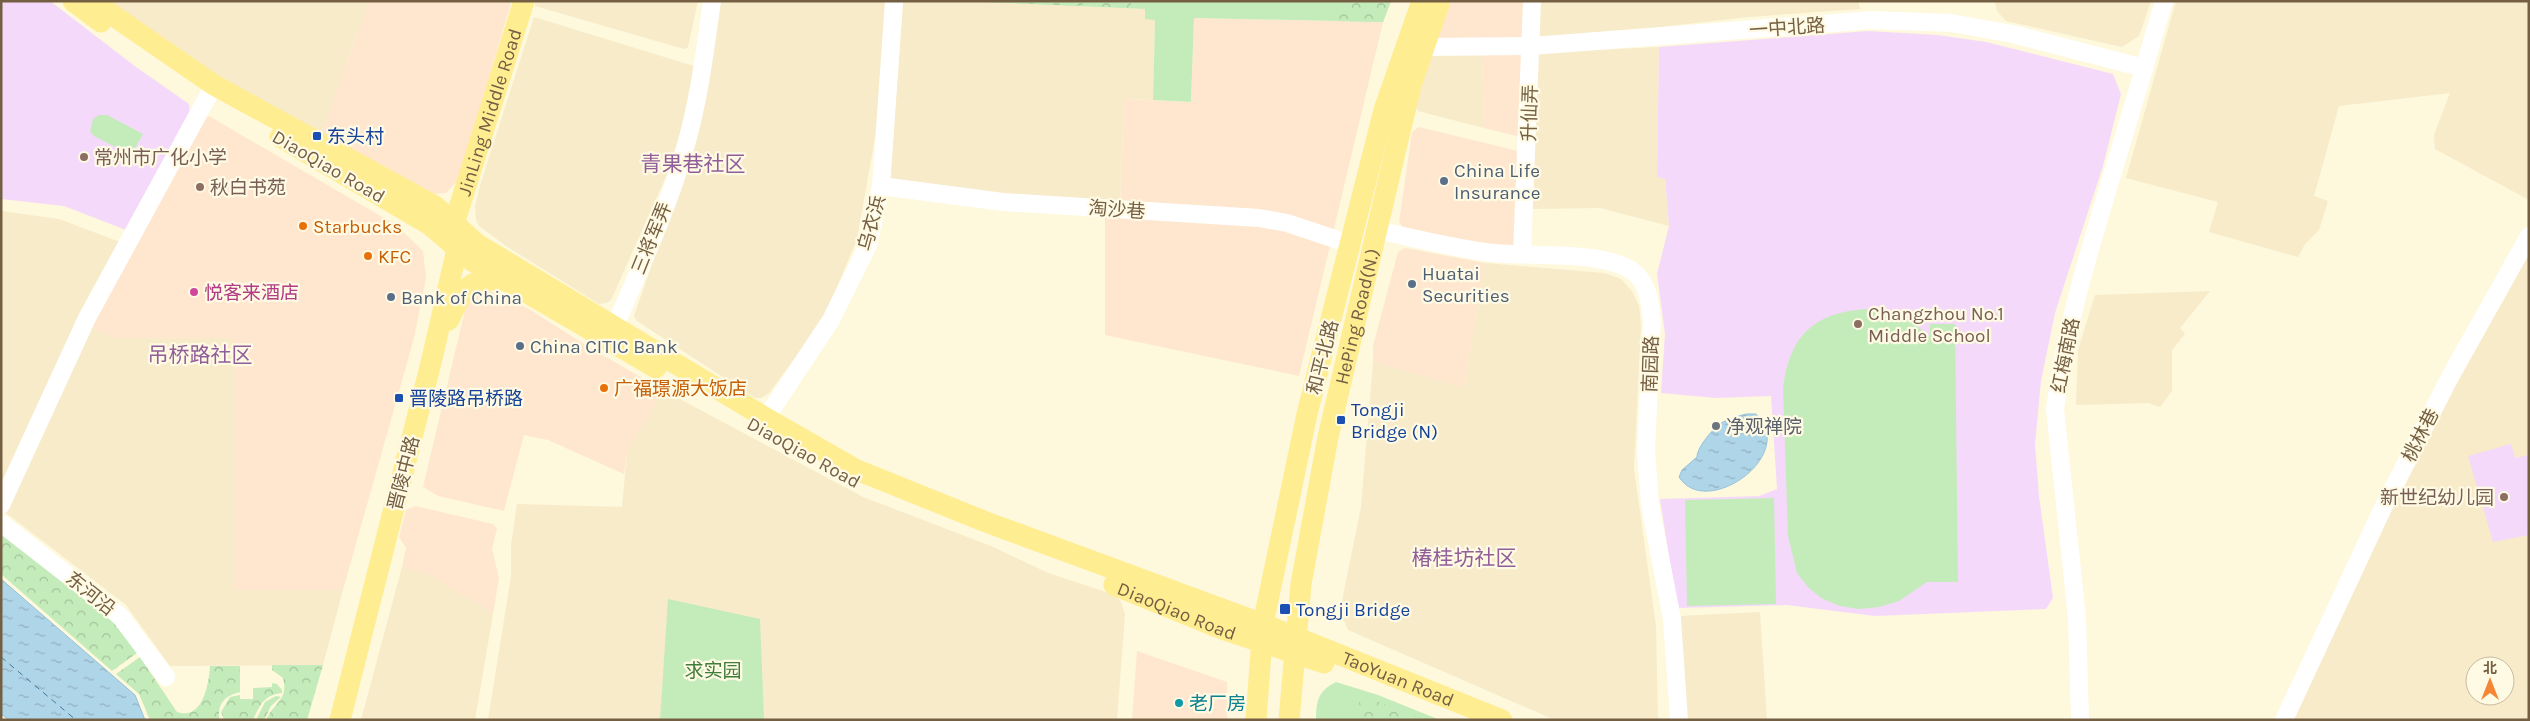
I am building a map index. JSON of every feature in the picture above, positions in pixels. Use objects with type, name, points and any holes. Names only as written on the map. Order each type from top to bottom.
[{"type":"main road","name":"DiaoQiao Road","points":[[73,1],[211,90],[435,206],[452,237],[507,281],[851,480],[981,534],[1294,645]]},
{"type":"main road","name":"DiaoQiao Road","points":[[92,1],[211,90]]},
{"type":"main road","name":"JinLing Middle Road","points":[[452,237],[524,1]]},
{"type":"main road","name":"和平北路","points":[[1256,720],[1262,633],[1307,414],[1393,79],[1422,1]]},
{"type":"main road","name":"HePing Road(N.)","points":[[1289,720],[1294,645],[1301,584],[1328,437],[1409,93],[1440,1]]},
{"type":"main road","name":"DiaoQiao Road","points":[[452,237],[477,244],[766,418],[866,474],[1262,633]]},
{"type":"main road","name":"晋陵中路","points":[[340,720],[432,359],[452,237]]},
{"type":"main road","name":"晋陵中路","points":[[327,720],[368,583],[452,237]]},
{"type":"main road","points":[[432,359],[456,302],[466,289],[487,278],[507,281]]},
{"type":"main road","points":[[352,720],[384,596],[386,540]]},
{"type":"main road","name":"TaoYuan Road","points":[[1294,645],[1330,665],[1466,720]]},
{"type":"main road","name":"TaoYuan Road","points":[[1294,645],[1502,720]]},
{"type":"street","name":"三将军弄","points":[[615,326],[661,216],[686,148],[703,66],[712,1]]},
{"type":"street","name":"乌衣浜","points":[[766,418],[832,320],[868,245],[880,186],[894,1]]},
{"type":"street","name":"升仙弄","points":[[1522,254],[1532,46],[1532,1]]},
{"type":"street","name":"红梅南路","points":[[2080,720],[2077,618],[2055,409],[2068,331],[2087,258],[2164,1]]},
{"type":"street","name":"一中北路","points":[[1424,47],[1532,46],[1872,20],[1950,23],[2017,35],[2144,68]]},
{"type":"street","points":[[1,505],[87,318],[211,90]]},
{"type":"street","name":"淘沙巷","points":[[880,186],[1003,202],[1259,218],[1287,222],[1350,244]]},
{"type":"street","name":"南园路","points":[[1377,230],[1485,252],[1615,263],[1632,271],[1645,284],[1652,321],[1646,451],[1650,505],[1672,619],[1679,720]]},
{"type":"street","name":"桃林巷","points":[[2284,720],[2382,510],[2450,377],[2529,236]]},
{"type":"street","name":"东河沿","points":[[1,523],[120,616],[166,677]]},
{"type":"shaded area","name":"常州市广化小学","points":[[1,1],[50,1],[136,67],[189,104],[190,114],[126,230],[64,206],[1,199]]},
{"type":"shaded area","points":[[105,1],[369,1],[321,133],[232,86]]},
{"type":"shaded area","points":[[369,1],[504,1],[511,3],[459,179],[446,193],[431,194],[321,133]]},
{"type":"shaded area","points":[[535,1],[698,1],[688,47],[684,49],[535,6]]},
{"type":"shaded area","points":[[720,1],[889,1],[882,99],[857,239],[824,319],[769,393],[761,398],[755,398],[637,321],[634,316],[685,169]]},
{"type":"shaded area","points":[[903,1],[961,1],[1146,9],[1155,19],[1153,100],[1124,99],[1120,202],[1004,195],[890,180]]},
{"type":"shaded area","points":[[1449,1],[1527,1],[1527,43],[1436,39]]},
{"type":"shaded area","points":[[1540,1],[1858,1],[1860,9],[1748,17],[1539,41]]},
{"type":"shaded area","points":[[1995,1],[2151,1],[2139,36],[2122,47],[2006,21],[1997,11]]},
{"type":"shaded area","points":[[2176,1],[2529,1],[2529,200],[2435,149],[2434,135],[2450,93],[2339,106],[2314,196],[2328,201],[2319,230],[2305,244],[2298,257],[2209,232],[2218,202],[2126,178]]},
{"type":"shaded area","points":[[534,17],[697,67],[682,141],[611,300],[606,303],[599,304],[506,246],[479,226],[476,220],[475,206],[481,182]]},
{"type":"shaded area","points":[[1194,18],[1383,22],[1299,376],[1105,335],[1105,212],[1120,213],[1124,99],[1191,102]]},
{"type":"shaded area","name":"Changzhou No.1 Middle School","points":[[1868,31],[1937,35],[1986,42],[2113,74],[2121,94],[2103,166],[2055,313],[2041,381],[2035,444],[2039,496],[2053,598],[2046,609],[1875,616],[1787,605],[1677,608],[1660,499],[1759,496],[1777,489],[1771,396],[1716,398],[1661,393],[1665,334],[1657,274],[1669,226],[1665,179],[1657,177],[1659,47]]},
{"type":"shaded area","points":[[1659,47],[1657,176],[1665,179],[1669,226],[1600,208],[1531,209],[1538,53]]},
{"type":"shaded area","points":[[1482,53],[1484,128],[1418,111],[1415,106],[1430,58],[1437,54]]},
{"type":"shaded area","points":[[1482,53],[1524,55],[1520,132],[1517,136],[1484,128]]},
{"type":"shaded area","points":[[209,116],[396,225],[423,251],[426,278],[414,338],[343,590],[233,590],[233,338],[114,338],[90,327],[200,119]]},
{"type":"shaded area","points":[[1419,127],[1522,152],[1516,249],[1485,247],[1404,229],[1399,222],[1412,132]]},
{"type":"shaded area","points":[[1,211],[59,219],[120,242],[79,322],[114,338],[233,338],[233,590],[343,590],[323,665],[170,666],[126,605],[1,509]]},
{"type":"shaded area","points":[[2529,245],[2529,720],[2290,720],[2386,511]]},
{"type":"shaded area","points":[[1405,248],[1485,263],[1464,388],[1373,362],[1373,346],[1398,252]]},
{"type":"shaded area","points":[[1485,263],[1604,273],[1621,279],[1632,291],[1639,306],[1641,326],[1634,469],[1656,626],[1658,720],[1555,720],[1348,630],[1340,611],[1361,507],[1373,362],[1464,388]]},
{"type":"shaded area","points":[[485,288],[529,309],[587,346],[663,390],[627,453],[624,474],[548,440],[524,435],[504,511],[438,496],[423,487],[465,310],[470,296]]},
{"type":"shaded area","points":[[2210,291],[2180,328],[2185,334],[2172,350],[2172,391],[2160,407],[2148,403],[2076,405],[2078,350],[2095,295]]},
{"type":"shaded area","points":[[663,390],[863,497],[991,546],[1048,573],[1115,595],[1121,602],[1125,614],[1117,720],[488,720],[511,576],[511,545],[517,504],[622,507],[627,453]]},
{"type":"shaded area","name":"新世纪幼儿园","points":[[2511,444],[2515,458],[2529,455],[2529,535],[2493,542],[2468,456]]},
{"type":"shaded area","points":[[415,506],[493,524],[497,529],[492,549],[499,578],[493,614],[430,575],[402,567],[406,548],[399,537],[406,510]]},
{"type":"shaded area","points":[[402,567],[430,575],[493,614],[475,720],[361,720]]},
{"type":"shaded area","points":[[1760,612],[1767,720],[1687,720],[1680,616]]},
{"type":"shaded area","points":[[1137,651],[1227,682],[1227,720],[1132,720]]},
{"type":"green space","points":[[961,1],[1391,1],[1383,22],[1194,18],[1191,102],[1153,100],[1155,20],[1145,19],[1145,9]]},
{"type":"green space","points":[[961,1],[1082,1],[1083,6]]},
{"type":"green space","points":[[1095,1],[1131,1],[1131,8],[1093,6]]},
{"type":"green space","points":[[1341,1],[1391,1],[1383,22],[1336,21]]},
{"type":"green space","points":[[99,115],[107,115],[143,134],[131,155],[94,136],[90,131],[93,119]]},
{"type":"green space","points":[[1866,309],[1893,314],[1908,320],[1930,337],[1930,324],[1955,324],[1958,582],[1927,582],[1899,601],[1879,607],[1859,609],[1840,606],[1821,598],[1808,587],[1797,573],[1788,536],[1783,388],[1791,354],[1807,330],[1818,322],[1832,316],[1848,311]]},
{"type":"green space","points":[[1774,498],[1776,604],[1687,606],[1685,500]]},
{"type":"green space","points":[[1,533],[45,565],[115,624],[137,653],[112,671],[1,574]]},
{"type":"green space","name":"求实园","points":[[668,599],[760,619],[764,720],[660,720]]},
{"type":"green space","points":[[140,657],[177,712],[186,713],[193,711],[199,706],[206,690],[210,666],[240,666],[240,692],[230,695],[223,701],[219,709],[220,720],[150,720],[139,694],[116,674]]},
{"type":"green space","points":[[272,665],[323,665],[307,720],[266,720],[284,691],[283,678],[272,670]]},
{"type":"green space","points":[[1336,682],[1378,695],[1440,720],[1316,720],[1319,697],[1325,689]]},
{"type":"green space","points":[[272,683],[277,684],[282,693],[267,698],[253,720],[224,720],[221,712],[230,697],[240,695],[240,699],[253,699],[253,688],[272,687]]},
{"type":"green space","points":[[1360,695],[1418,717],[1417,720],[1363,720],[1359,705]]},
{"type":"green space","points":[[276,696],[281,697],[271,706],[264,720],[256,720],[265,702]]},
{"type":"water","points":[[1746,414],[1756,414],[1766,430],[1766,447],[1758,463],[1744,477],[1727,487],[1708,491],[1692,488],[1679,477],[1682,470],[1697,457],[1703,443],[1719,425]]},
{"type":"water","points":[[1,579],[135,695],[145,720],[9,720],[1,714]]},
{"type":"ferry route","points":[[1,657],[76,720]]},
{"type":"place","name":"东头村","points":[[317,136]]},
{"type":"place","name":"常州市广化小学","points":[[84,157]]},
{"type":"place","name":"China Life Insurance","points":[[1444,181]]},
{"type":"place","name":"秋白书苑","points":[[200,187]]},
{"type":"place","name":"Starbucks","points":[[303,226]]},
{"type":"place","name":"KFC","points":[[368,256]]},
{"type":"place","name":"Huatai Securities","points":[[1412,284]]},
{"type":"place","name":"悦客来酒店","points":[[194,292]]},
{"type":"place","name":"Bank of China","points":[[391,297]]},
{"type":"place","name":"Changzhou No.1 Middle School","points":[[1858,324]]},
{"type":"place","name":"China CITIC Bank","points":[[520,346]]},
{"type":"place","name":"广福璟源大饭店","points":[[604,388]]},
{"type":"place","name":"晋陵路吊桥路","points":[[399,398]]},
{"type":"place","name":"Tongji Bridge (N)","points":[[1341,420]]},
{"type":"place","name":"净观禅院","points":[[1716,426]]},
{"type":"place","name":"新世纪幼儿园","points":[[2504,497]]},
{"type":"place","name":"Tongji Bridge","points":[[1285,609]]},
{"type":"place","name":"老厂房","points":[[1179,703]]},
{"type":"district","name":"青果巷社区","points":[[693,164]]},
{"type":"district","name":"吊桥路社区","points":[[200,355]]},
{"type":"district","name":"椿桂坊社区","points":[[1464,558]]}]
